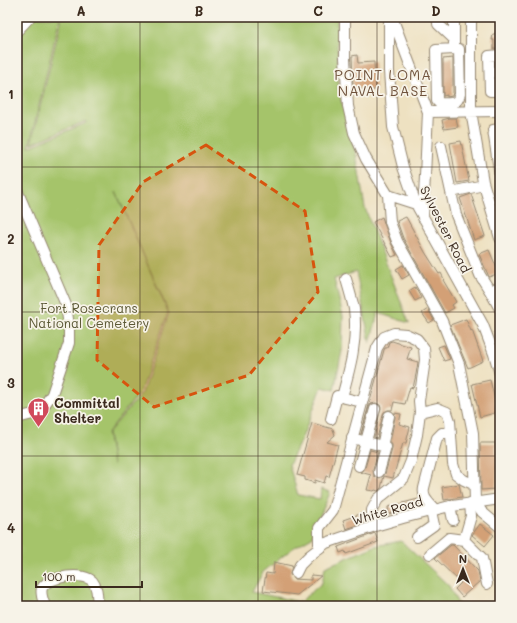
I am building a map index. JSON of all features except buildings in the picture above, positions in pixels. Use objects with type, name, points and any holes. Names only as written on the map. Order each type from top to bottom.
[{"type":"street","points":[[17,31],[30,17]]},
{"type":"street","points":[[345,17],[345,58],[348,106],[354,134],[366,159],[388,195],[390,222],[397,241],[442,321],[459,364],[473,433],[475,485],[471,516],[464,540]]},
{"type":"street","name":"Sylvester Road","points":[[389,17],[389,71],[393,126],[403,167],[416,204],[423,218],[483,325],[500,374]]},
{"type":"street","points":[[392,17],[428,112],[423,218]]},
{"type":"street","points":[[438,17],[438,24],[456,46]]},
{"type":"street","points":[[454,17],[456,46],[460,94],[455,103],[440,103],[437,101],[436,50],[456,46],[471,48]]},
{"type":"street","points":[[471,17],[471,111],[484,184],[500,238]]},
{"type":"street","points":[[500,55],[489,56],[495,72],[490,91],[500,91]]},
{"type":"street","points":[[428,112],[500,111]]},
{"type":"street","points":[[500,129],[493,130],[500,176]]},
{"type":"street","points":[[441,146],[456,215],[480,275],[500,309]]},
{"type":"street","points":[[451,192],[484,184]]},
{"type":"street","points":[[17,190],[66,305],[69,326],[69,343],[52,394],[42,407],[33,414],[17,418]]},
{"type":"street","points":[[388,195],[416,204]]},
{"type":"street","points":[[342,397],[351,365],[355,328],[354,308],[346,279]]},
{"type":"street","points":[[490,291],[500,287]]},
{"type":"street","points":[[319,548],[319,528],[333,510],[377,348],[384,337],[394,333],[406,334],[417,339],[424,348],[425,360],[419,401],[420,412],[417,436],[404,478],[378,499],[372,510],[372,517],[375,526]]},
{"type":"street","points":[[331,419],[337,396],[362,402]]},
{"type":"street","points":[[420,412],[437,408],[447,412],[450,421],[456,474],[475,485]]},
{"type":"street","points":[[359,466],[375,409]]},
{"type":"street","points":[[382,446],[389,416]]},
{"type":"street","points":[[417,537],[434,525],[433,510],[423,494],[424,488],[436,438],[442,433],[451,432]]},
{"type":"street","points":[[352,438],[386,447],[379,472]]},
{"type":"street","name":"White Road","points":[[296,573],[300,565],[326,543],[375,526],[433,510],[472,502],[500,499]]},
{"type":"street","points":[[472,502],[500,527]]},
{"type":"street","points":[[450,506],[453,520]]},
{"type":"street","points":[[430,554],[449,538],[464,540],[482,558],[487,584]]},
{"type":"street","points":[[45,606],[41,596],[42,589],[46,582],[54,579],[78,576],[87,577],[93,581],[96,588],[98,606]]},
{"type":"highlighted area","points":[[206,145],[305,211],[318,292],[249,375],[154,407],[97,360],[99,245],[143,182]]},
{"type":"green space","name":"Fort Rosecrans National Cemetery","points":[[17,17],[60,17],[29,147],[86,123],[86,121],[31,144],[62,17],[337,17],[338,88],[356,154],[365,208],[409,323],[378,313],[370,343],[356,272],[334,279],[343,316],[342,351],[334,390],[322,387],[304,433],[289,465],[298,495],[320,499],[321,489],[330,492],[312,537],[293,548],[263,572],[252,592],[300,602],[322,583],[325,567],[375,546],[401,541],[449,586],[459,606],[17,606]],"holes":[[[116,192],[169,313],[142,393],[108,433],[113,465],[107,433],[140,392],[168,312]]]},
{"type":"place","name":"Committal Shelter","points":[[38,428]]},
{"type":"district","name":"POINT LOMA NAVAL BASE","points":[[383,82]]}]
